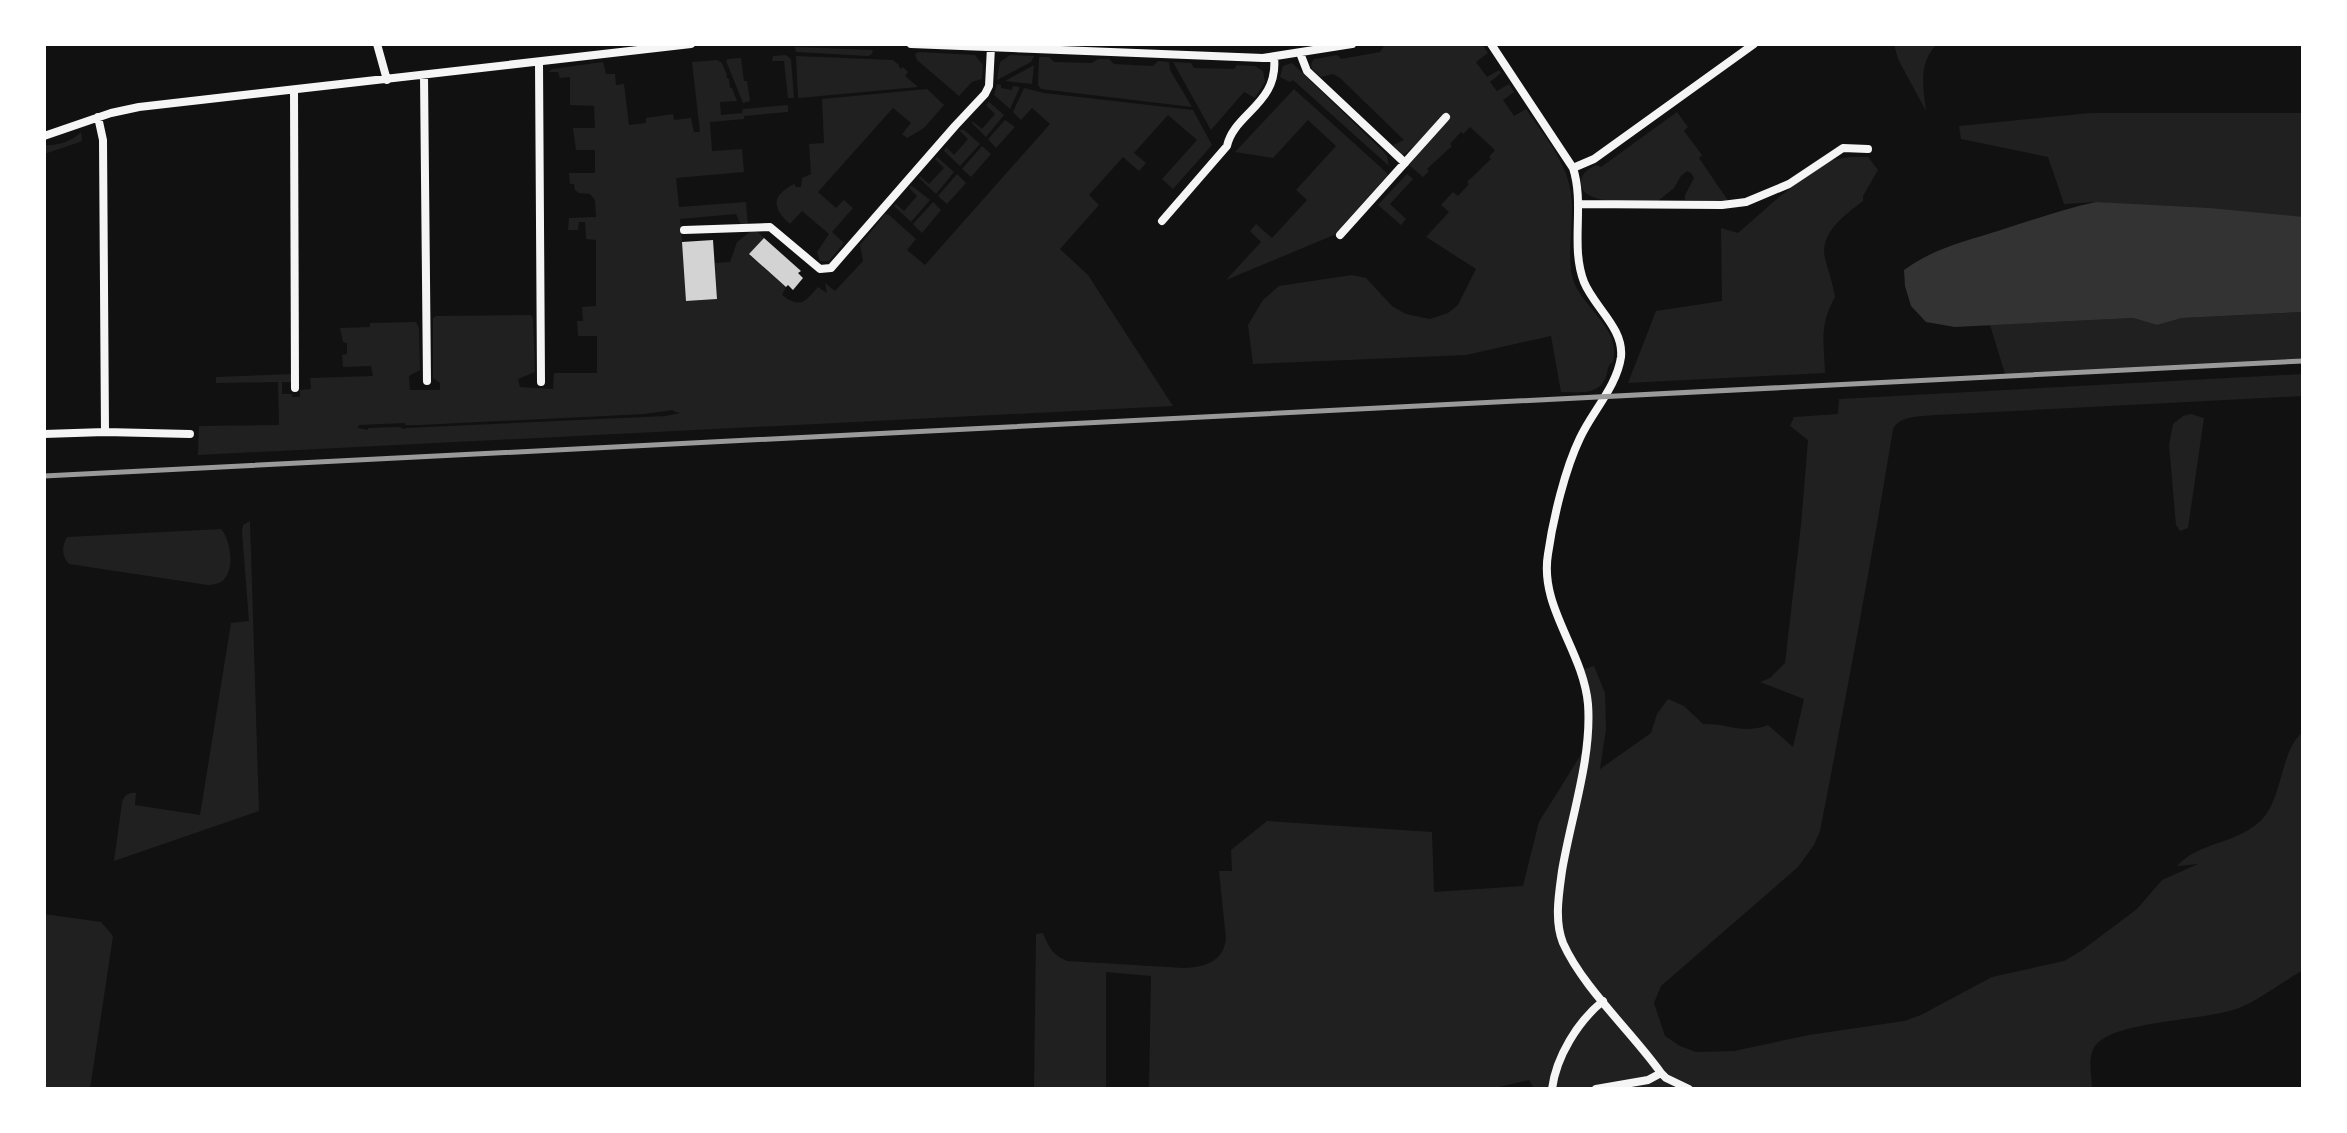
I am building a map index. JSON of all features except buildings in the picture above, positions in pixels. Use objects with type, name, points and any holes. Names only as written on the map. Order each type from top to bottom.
[{"type":"street","points":[[377,44],[387,80]]},
{"type":"street","points":[[44,136],[98,117],[139,107],[691,44]]},
{"type":"street","points":[[911,44],[1072,47],[1249,58],[1352,44]]},
{"type":"street","points":[[1491,44],[1573,168],[1582,275],[1589,293],[1616,333],[1621,358],[1613,381],[1576,447],[1551,538],[1546,578],[1553,605],[1581,670],[1588,704],[1586,750],[1567,842],[1558,923],[1562,941],[1603,1001],[1661,1073],[1689,1089]]},
{"type":"street","points":[[1573,168],[1606,151],[1754,44]]},
{"type":"street","points":[[684,230],[770,227],[817,267],[824,270],[831,268],[985,94],[989,86],[991,47]]},
{"type":"street","points":[[1300,53],[1305,69],[1405,163]]},
{"type":"street","points":[[1162,221],[1227,146],[1229,136],[1263,97],[1275,71],[1274,57]]},
{"type":"street","points":[[539,62],[541,382]]},
{"type":"street","points":[[424,75],[427,381]]},
{"type":"street","points":[[294,90],[295,388]]},
{"type":"street","points":[[98,117],[103,140],[105,432]]},
{"type":"street","points":[[1340,235],[1446,117]]},
{"type":"street","points":[[1578,204],[1697,206],[1746,202],[1789,184],[1843,148],[1868,149]]},
{"type":"street","points":[[44,434],[190,434]]},
{"type":"street","points":[[1552,1089],[1568,1045],[1584,1019],[1603,1001]]},
{"type":"street","points":[[1596,1089],[1648,1080],[1661,1073]]},
{"type":"shaded area","points":[[1482,44],[1488,53],[1476,62],[1487,77],[1499,70],[1501,73],[1490,82],[1497,91],[1509,84],[1514,92],[1503,100],[1514,116],[1526,109],[1557,155],[1571,193],[1572,276],[1614,346],[1613,362],[1605,379],[1592,391],[1561,392],[1551,336],[1466,355],[1253,364],[1248,325],[1263,300],[1279,286],[1352,275],[1366,278],[1392,306],[1406,314],[1430,319],[1448,313],[1458,305],[1476,269],[1426,237],[1449,212],[1441,205],[1453,192],[1458,196],[1469,184],[1467,182],[1491,159],[1489,157],[1495,150],[1470,127],[1463,134],[1461,132],[1423,177],[1409,165],[1426,144],[1418,143],[1402,156],[1393,145],[1404,140],[1340,78],[1333,74],[1321,77],[1312,69],[1314,59],[1337,55],[1341,59],[1380,52],[1384,46]]},
{"type":"shaded area","points":[[1894,44],[1937,44],[1924,67],[1926,111],[1898,59]]},
{"type":"shaded area","points":[[795,47],[873,50],[868,56],[796,52]]},
{"type":"shaded area","points":[[915,54],[975,55],[983,65],[982,79],[972,82],[959,96],[917,60]]},
{"type":"shaded area","points":[[786,55],[791,59],[794,98],[788,98],[784,61],[772,61],[773,56]]},
{"type":"shaded area","points":[[1010,55],[1034,56],[1031,62],[997,80],[1000,62]]},
{"type":"shaded area","points":[[796,56],[893,60],[908,72],[905,76],[918,87],[799,98]]},
{"type":"shaded area","points":[[1039,57],[1049,57],[1054,62],[1092,63],[1098,59],[1109,59],[1114,64],[1153,66],[1158,61],[1169,62],[1170,70],[1192,107],[1041,89],[1038,85]]},
{"type":"shaded area","points":[[741,58],[750,101],[743,103],[726,61]]},
{"type":"shaded area","points":[[717,60],[722,63],[737,101],[720,102],[721,115],[742,113],[743,109],[788,105],[788,112],[710,122],[712,151],[742,149],[744,172],[676,178],[679,207],[746,202],[748,226],[741,225],[736,214],[680,219],[687,301],[717,299],[715,263],[730,262],[737,242],[751,231],[757,231],[764,238],[749,255],[786,287],[782,295],[798,303],[806,300],[818,287],[827,293],[825,283],[835,291],[863,261],[860,245],[885,214],[916,239],[907,250],[925,265],[1050,124],[1032,108],[1021,120],[1013,112],[1024,88],[1193,110],[1212,145],[1173,189],[1162,179],[1197,140],[1168,115],[1134,153],[1146,163],[1139,171],[1123,157],[1089,195],[1099,205],[1060,249],[1088,275],[1173,406],[198,455],[199,426],[279,425],[278,382],[216,383],[216,377],[291,374],[291,382],[282,382],[282,394],[300,397],[300,390],[311,389],[310,378],[373,376],[371,366],[343,367],[342,355],[347,354],[347,343],[343,342],[340,328],[370,327],[370,323],[416,322],[419,328],[420,370],[409,376],[410,390],[440,390],[440,383],[433,378],[433,318],[436,316],[531,315],[535,372],[518,379],[520,387],[553,389],[554,373],[597,373],[597,336],[578,336],[577,321],[583,321],[582,307],[596,306],[596,240],[586,239],[585,222],[579,222],[578,230],[568,230],[569,218],[596,217],[595,200],[590,194],[575,190],[574,184],[570,184],[569,173],[595,173],[595,150],[576,150],[573,128],[595,128],[594,106],[570,105],[570,77],[560,78],[558,72],[548,72],[603,62],[606,74],[615,74],[616,85],[624,84],[629,125],[646,123],[646,118],[673,114],[674,120],[691,118],[694,132],[700,132],[692,62]],"holes":[[[680,413],[405,429],[358,428],[359,425],[419,425]]]},
{"type":"shaded area","points":[[1173,62],[1191,63],[1194,68],[1255,66],[1263,71],[1265,82],[1255,98],[1244,92],[1211,130]]},
{"type":"shaded area","points":[[1292,63],[1384,152],[1389,166],[1293,80],[1290,82],[1280,77],[1283,66]]},
{"type":"shaded area","points":[[1034,65],[1032,84],[1005,81]]},
{"type":"shaded area","points":[[997,84],[1012,90],[1013,86],[1020,87],[1010,109],[994,95]]},
{"type":"shaded area","points":[[927,89],[944,105],[924,128],[907,138],[902,134],[911,123],[893,108],[818,192],[836,208],[844,200],[853,208],[832,232],[844,243],[829,261],[820,261],[817,252],[829,234],[802,211],[790,224],[780,213],[777,202],[781,193],[794,184],[801,187],[802,178],[811,174],[809,144],[824,143],[822,99]]},
{"type":"shaded area","points":[[1294,89],[1387,176],[1334,235],[1226,280],[1261,242],[1250,231],[1256,224],[1272,238],[1307,200],[1296,190],[1336,146],[1308,120],[1273,158],[1235,152]]},
{"type":"shaded area","points":[[989,102],[1004,115],[986,137],[972,121],[982,129],[995,114],[986,105]]},
{"type":"shaded area","points":[[1677,112],[1688,127],[1684,131],[1702,155],[1699,158],[1729,202],[1685,200],[1694,178],[1687,171],[1674,188],[1658,201],[1614,201],[1591,196],[1584,191],[1581,180],[1587,170],[1596,165],[1601,167]]},
{"type":"shaded area","points":[[2091,113],[2303,113],[2303,219],[2096,202],[2064,204],[2048,157],[1961,139],[1959,126]]},
{"type":"shaded area","points":[[1005,120],[1015,127],[996,148],[988,139]]},
{"type":"shaded area","points":[[959,130],[964,130],[980,144],[960,166],[944,151],[946,147],[954,155],[968,139]]},
{"type":"shaded area","points":[[81,132],[80,142],[44,154],[44,145],[64,142]]},
{"type":"shaded area","points":[[982,146],[991,154],[971,177],[962,169]]},
{"type":"shaded area","points":[[937,157],[954,172],[936,194],[919,178],[929,184],[944,168],[935,159]]},
{"type":"shaded area","points":[[1868,157],[1878,170],[1863,201],[1835,225],[1826,240],[1825,258],[1835,297],[1825,325],[1825,373],[1628,383],[1656,311],[1722,301],[1721,228],[1738,233],[1827,161]]},
{"type":"shaded area","points":[[957,174],[966,183],[947,204],[938,196]]},
{"type":"shaded area","points":[[1407,174],[1413,179],[1390,204],[1406,219],[1401,225],[1378,205]]},
{"type":"shaded area","points":[[911,185],[930,200],[911,222],[894,206],[896,204],[904,211],[917,196],[909,188]]},
{"type":"shaded area","points":[[933,202],[941,210],[922,233],[913,224]]},
{"type":"shaded area","points":[[2096,202],[2303,217],[2303,312],[2182,318],[2157,325],[2133,318],[1955,327],[1926,322],[1911,306],[1904,270],[1915,262],[1963,242]]},
{"type":"shaded area","points":[[2303,312],[2303,361],[2006,377],[1990,325],[2133,318],[2157,325],[2182,318]]},
{"type":"shaded area","points":[[2303,374],[2303,396],[1935,415],[1911,418],[1896,424],[1820,831],[1798,867],[1661,986],[1654,1003],[1665,1036],[1680,1046],[1696,1052],[1734,1051],[1809,1035],[1904,1021],[1992,977],[2064,961],[2137,909],[2162,880],[2198,864],[2177,866],[2188,857],[2239,835],[2264,817],[2275,796],[2290,749],[2303,732],[2303,970],[2254,1001],[2224,1012],[2140,1026],[2105,1037],[2095,1046],[2091,1056],[2092,1089],[1534,1089],[1529,1080],[1490,1089],[1149,1089],[1151,976],[1106,972],[1106,1089],[1034,1089],[1036,934],[1043,933],[1052,950],[1067,961],[1184,968],[1212,962],[1221,953],[1226,939],[1219,871],[1232,871],[1231,850],[1267,821],[1432,832],[1434,892],[1523,886],[1539,822],[1587,745],[1581,670],[1594,666],[1605,693],[1606,729],[1600,769],[1651,733],[1657,714],[1668,699],[1684,706],[1703,724],[1743,729],[1768,725],[1793,747],[1804,699],[1760,682],[1770,678],[1785,663],[1808,440],[1790,426],[1794,417],[1838,414],[1839,399]]},
{"type":"shaded area","points":[[2191,414],[2204,418],[2188,528],[2180,531],[2176,525],[2169,445],[2173,424]]},
{"type":"shaded area","points":[[250,521],[259,811],[114,861],[122,803],[129,794],[136,793],[135,805],[200,815],[231,623],[249,621],[242,532],[243,525]]},
{"type":"shaded area","points":[[221,529],[229,548],[229,571],[221,582],[213,585],[69,564],[63,547],[67,537]]},
{"type":"shaded area","points":[[44,914],[101,922],[113,936],[90,1089],[44,1089]]},
{"type":"railway","points":[[44,476],[2303,361]]}]
